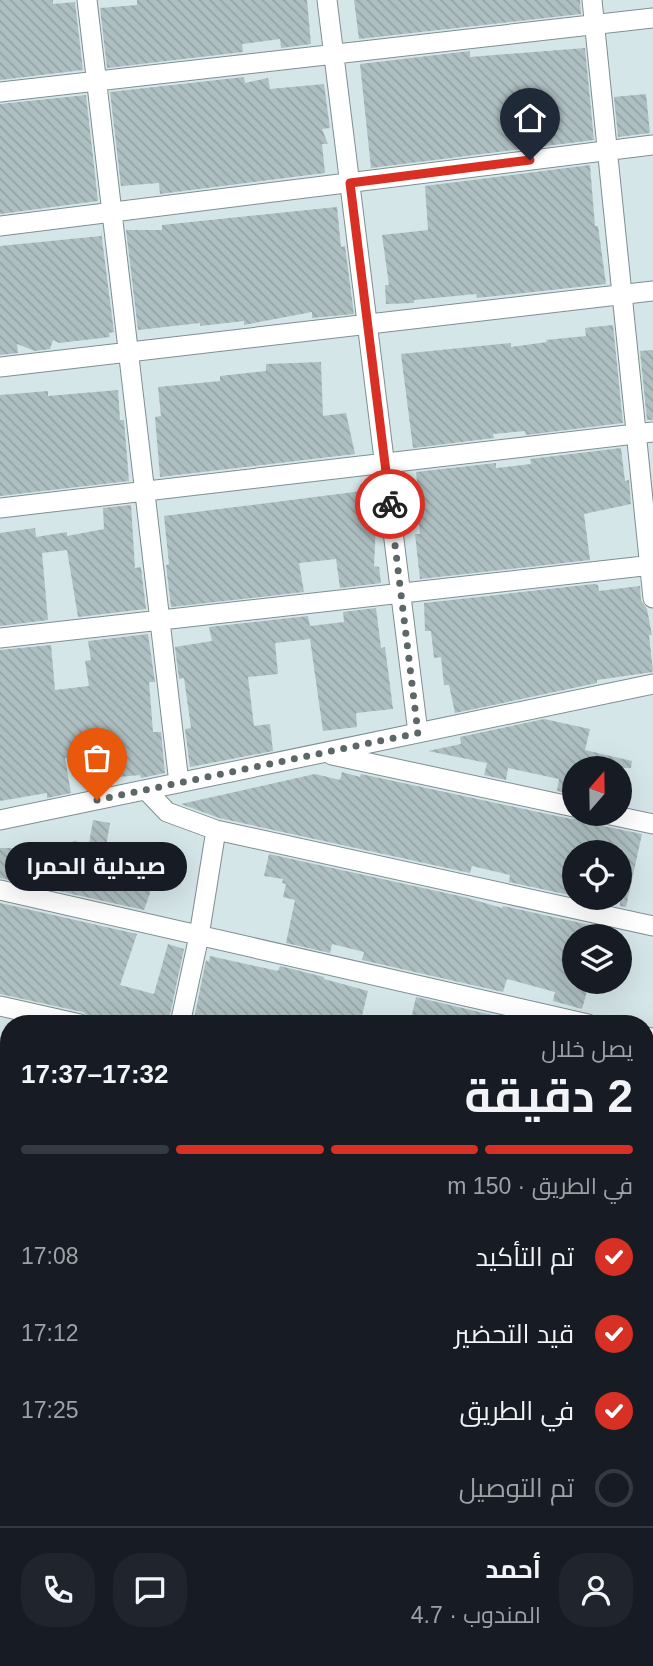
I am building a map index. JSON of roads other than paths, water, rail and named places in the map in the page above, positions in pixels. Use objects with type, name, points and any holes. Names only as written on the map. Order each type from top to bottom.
[{"type":"street","points":[[87,0],[179,783]]},
{"type":"street","points":[[327,0],[418,733]]},
{"type":"street","points":[[592,0],[622,295],[645,433],[653,598]]},
{"type":"street","points":[[0,92],[653,18]]},
{"type":"street","points":[[0,226],[653,145]]},
{"type":"street","points":[[0,367],[653,291]]},
{"type":"street","points":[[0,508],[645,433]]},
{"type":"street","points":[[0,638],[651,565]]},
{"type":"street","points":[[0,820],[653,684]]},
{"type":"street","points":[[323,753],[562,804]]},
{"type":"street","points":[[146,790],[166,812],[216,830],[653,926]]},
{"type":"street","points":[[632,820],[653,824]]},
{"type":"street","points":[[182,1015],[216,830]]},
{"type":"street","points":[[0,890],[548,1015]]},
{"type":"street","points":[[0,1006],[40,1015]]},
{"type":"place","name":"صيدلية الحمرا","points":[[97,800]]}]
